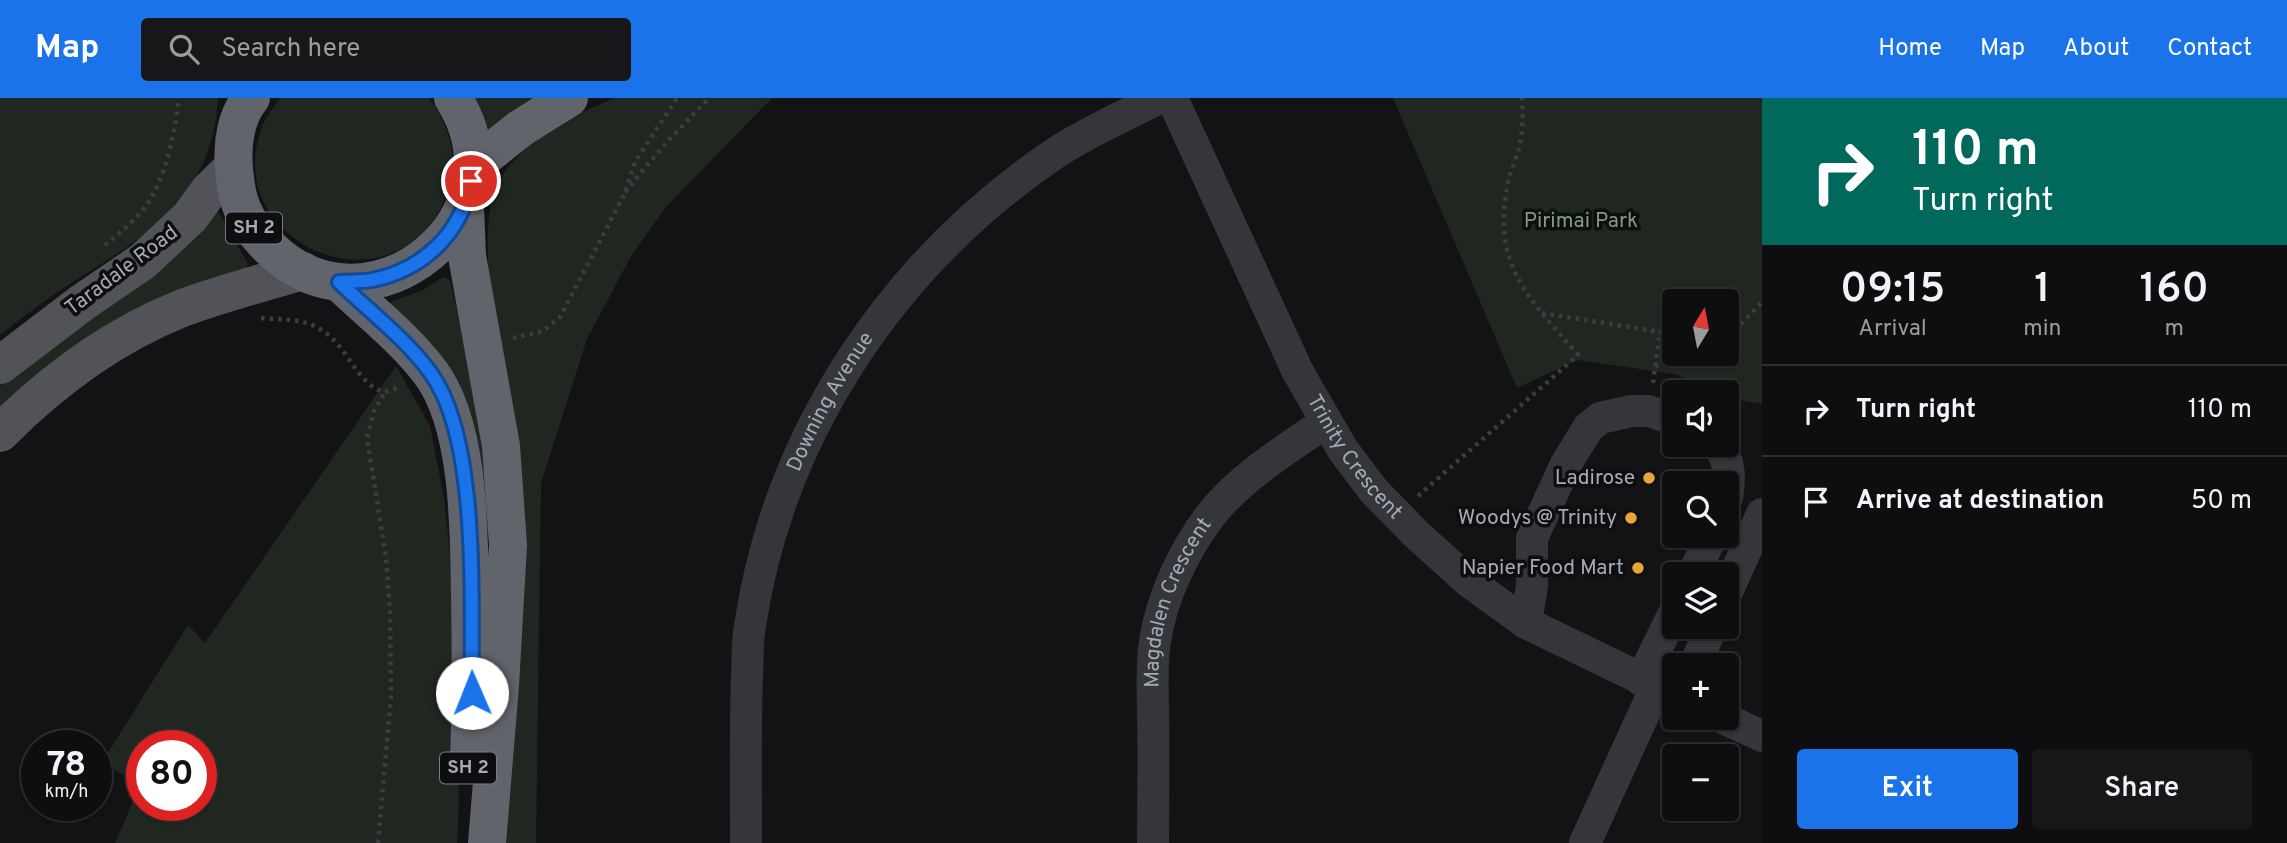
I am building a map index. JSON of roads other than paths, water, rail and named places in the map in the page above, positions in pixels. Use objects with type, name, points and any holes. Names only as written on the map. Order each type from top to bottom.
[{"type":"highway","name":"SH 2","points":[[453,98],[467,123],[473,166],[465,207],[467,256],[499,434],[508,545],[500,686],[486,843]]},
{"type":"highway","points":[[473,166],[521,128],[569,98]]},
{"type":"highway","name":"SH 2","points":[[245,102],[235,138],[233,167],[237,193],[246,218],[261,239],[280,258],[303,271],[339,282],[385,325],[431,373],[455,427],[469,525],[472,693],[465,843]]},
{"type":"highway","points":[[339,282],[369,281],[398,274],[424,259],[446,238],[465,207]]},
{"type":"main road","name":"Taradale Road","points":[[0,365],[73,309],[143,261],[190,217],[209,191],[233,167]]},
{"type":"main road","points":[[0,433],[72,370],[140,329],[207,299],[303,271]]},
{"type":"street","name":"Downing Avenue","points":[[746,843],[749,628],[764,556],[789,480],[820,410],[867,334],[911,279],[960,228],[1059,151],[1160,98]]},
{"type":"street","name":"Trinity Crescent","points":[[1172,98],[1298,372],[1343,450],[1374,491],[1468,581],[1526,623],[1657,687]]},
{"type":"street","points":[[1526,623],[1532,586],[1532,538],[1566,464],[1588,428],[1600,418],[1632,411],[1662,416]]},
{"type":"street","name":"Magdalen Crescent","points":[[1153,843],[1153,661],[1158,625],[1178,570],[1214,512],[1228,497],[1285,450],[1326,422]]},
{"type":"street","points":[[1739,565],[1762,514]]},
{"type":"street","points":[[1585,843],[1657,687],[1668,639]]},
{"type":"street","points":[[1739,725],[1762,736]]},
{"type":"place","name":"Ladirose","points":[[1649,478]]},
{"type":"place","name":"Woodys @ Trinity","points":[[1631,518]]},
{"type":"place","name":"Napier Food Mart","points":[[1638,568]]},
{"type":"park label","name":"Pirimai Park","points":[[1581,221]]}]
